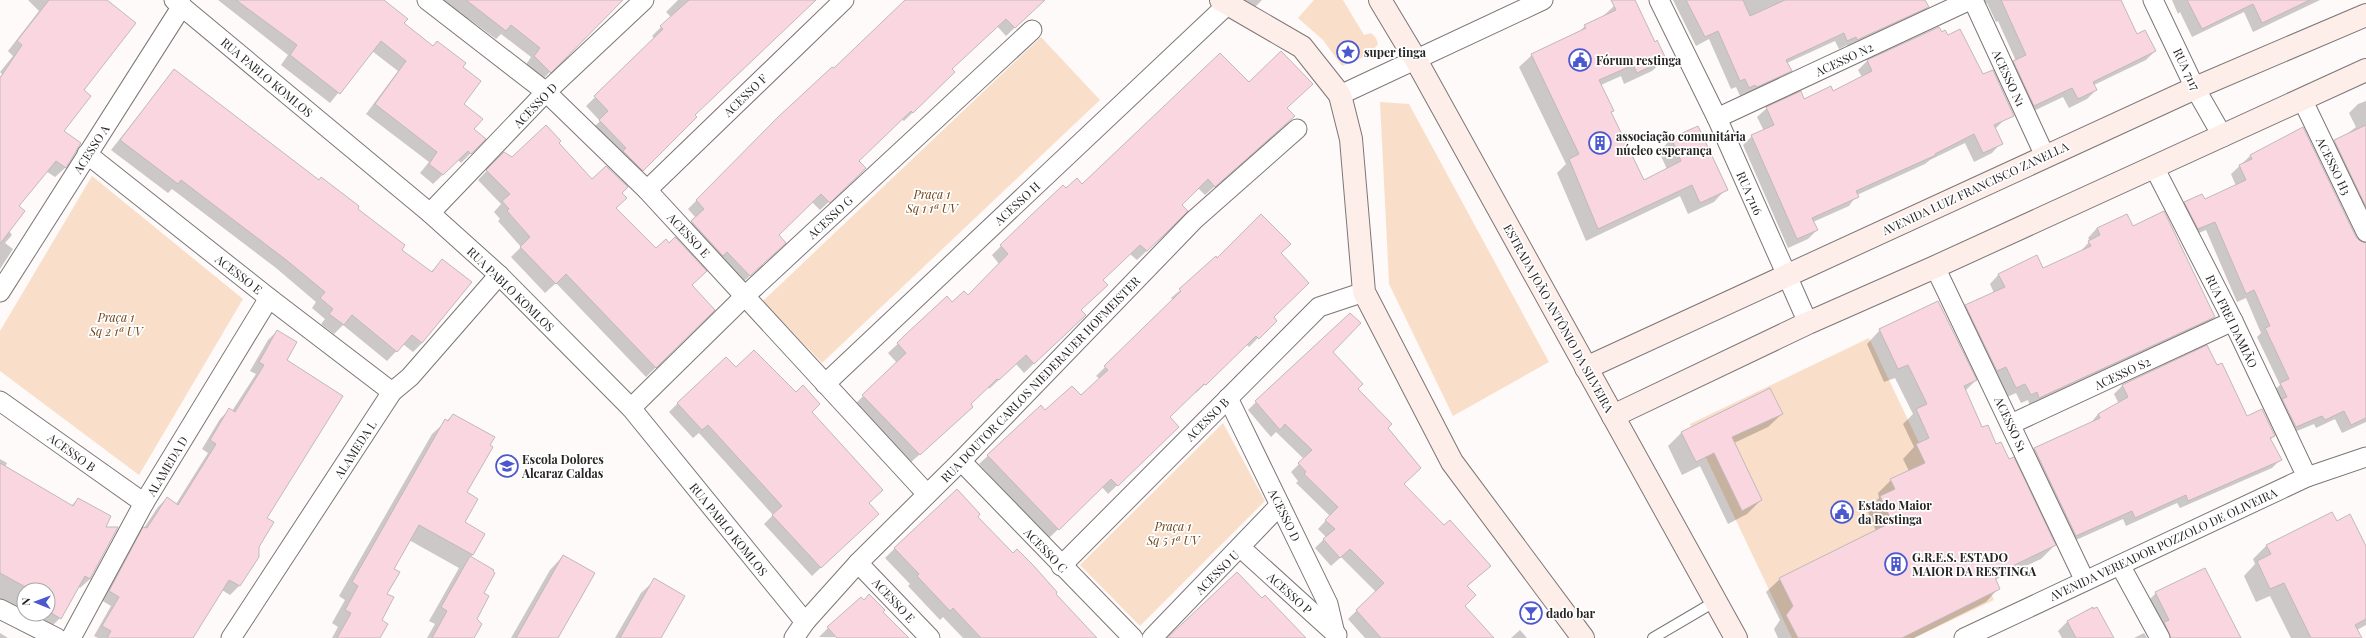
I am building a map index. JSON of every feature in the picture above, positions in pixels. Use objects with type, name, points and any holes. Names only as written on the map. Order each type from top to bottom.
[{"type":"street","name":"ACESSO E","points":[[427,0],[546,92],[647,190],[927,494]]},
{"type":"street","name":"ACESSO D","points":[[430,214],[546,92],[644,0]]},
{"type":"street","name":"ACESSO F","points":[[647,190],[844,0]]},
{"type":"street","name":"ESTRADA JOÃO ANTÔNIO DA SILVEIRA","points":[[1380,0],[1416,60],[1736,638]]},
{"type":"street","points":[[1340,95],[1543,0]]},
{"type":"street","name":"RUA 7116","points":[[1659,0],[1717,118],[1808,323]]},
{"type":"street","name":"ACESSO N2","points":[[1717,118],[1972,0]]},
{"type":"street","name":"ACESSO N1","points":[[1972,0],[2045,156]]},
{"type":"street","name":"RUA 7117","points":[[2154,0],[2195,88],[2222,137]]},
{"type":"street","points":[[1224,2],[1302,47],[1340,95],[1351,139],[1364,292],[1452,462],[1583,638]]},
{"type":"street","name":"ACESSO H","points":[[825,384],[1208,22],[1224,2]]},
{"type":"street","name":"ACESSO A","points":[[0,292],[87,154],[178,3]]},
{"type":"street","name":"RUA PABLO KOMLOS","points":[[178,3],[430,214],[499,275],[631,408],[805,622]]},
{"type":"street","name":"AVENIDA LUIZ FRANCISCO ZANELLA","points":[[1586,368],[1786,274],[2195,88],[2366,15]]},
{"type":"street","name":"ACESSO G","points":[[631,408],[745,296],[1032,30]]},
{"type":"street","points":[[1613,416],[1808,323],[1936,267],[2154,167],[2303,101],[2366,70]]},
{"type":"street","name":"ACESSO H3","points":[[2303,101],[2366,232]]},
{"type":"street","name":"RUA DOUTOR CARLOS NIEDERAUER HOFMEISTER","points":[[794,638],[805,622],[858,563],[961,461],[1194,220],[1297,130]]},
{"type":"street","name":"ACESSO E","points":[[87,154],[269,298],[392,392]]},
{"type":"street","name":"RUA FREI DAMIÃO","points":[[2154,167],[2233,321],[2307,477]]},
{"type":"street","name":"ACESSO S1","points":[[1936,267],[2085,581]]},
{"type":"street","name":"ALAMEDA L","points":[[232,638],[392,392],[410,377],[499,275]]},
{"type":"street","name":"ACESSO B","points":[[1061,566],[1319,307],[1364,292]]},
{"type":"street","name":"ALAMEDA D","points":[[71,638],[144,503],[269,298]]},
{"type":"street","name":"ACESSO S2","points":[[2011,424],[2233,321]]},
{"type":"street","name":"ACESSO D","points":[[1228,398],[1328,604],[1337,636]]},
{"type":"street","name":"ACESSO B","points":[[0,401],[144,503]]},
{"type":"street","name":"AVENIDA VEREADOR POZZOLO DE OLIVEIRA","points":[[1964,638],[2307,477],[2366,457]]},
{"type":"street","name":"ACESSO C","points":[[961,461],[1061,566],[1133,638]]},
{"type":"street","name":"ACESSO U","points":[[1152,638],[1241,548],[1280,505]]},
{"type":"street","name":"ACESSO P","points":[[1241,548],[1337,636]]},
{"type":"street","name":"ACESSO E","points":[[858,563],[930,638]]},
{"type":"street","points":[[2120,565],[2160,638]]},
{"type":"street","points":[[0,609],[57,638]]},
{"type":"lane","points":[[1653,638],[1716,601]]},
{"type":"green space","points":[[1314,0],[1343,0],[1364,35],[1371,33],[1376,38],[1378,44],[1366,55],[1342,66],[1323,40],[1298,18]]},
{"type":"green space","name":"Praça 1 Sq 1 1ª UV","points":[[1041,37],[1100,100],[822,363],[763,301]]},
{"type":"green space","points":[[1380,102],[1409,104],[1549,362],[1453,416],[1389,284]]},
{"type":"green space","name":"Praça 1 Sq 2 1ª UV","points":[[92,176],[243,299],[139,475],[0,371],[0,331]]},
{"type":"green space","name":"Estado Maior da Restinga","points":[[1869,338],[1994,600],[1914,638],[1792,638],[1690,424]]},
{"type":"green space","name":"Praça 1 Sq 5 1ª UV","points":[[1223,423],[1265,501],[1140,626],[1080,565]]},
{"type":"building","points":[[49,0],[107,0],[136,23],[84,90],[91,96],[64,131],[81,143],[66,168],[56,161],[19,206],[25,211],[0,244],[0,78],[22,45],[17,41]]},
{"type":"building","points":[[236,0],[384,0],[408,19],[404,23],[433,46],[437,41],[466,63],[463,67],[481,81],[464,104],[483,119],[474,129],[486,139],[471,154],[468,151],[443,175],[429,164],[437,152],[375,104],[406,61],[381,41],[340,94],[290,55],[297,45]]},
{"type":"building","points":[[466,0],[623,0],[551,73],[534,56],[540,48],[511,25],[506,31]]},
{"type":"building","points":[[689,0],[816,0],[695,115],[697,117],[643,171],[623,151],[626,148],[599,120],[608,111],[594,96],[663,29],[660,26]]},
{"type":"building","points":[[905,0],[1045,0],[1015,28],[1006,19],[952,69],[955,72],[913,113],[911,111],[859,161],[866,168],[830,203],[821,194],[779,235],[786,243],[750,276],[727,252],[723,256],[691,221],[704,209],[696,200],[778,117],[832,67],[834,68]]},
{"type":"building","points":[[1611,0],[1635,0],[1655,42],[1657,40],[1666,59],[1637,73],[1633,65],[1599,80],[1614,111],[1611,112],[1644,180],[1681,161],[1671,138],[1698,126],[1728,190],[1700,203],[1692,185],[1598,229],[1569,159],[1579,154],[1531,54],[1586,28],[1584,25],[1616,10]]},
{"type":"building","points":[[1686,0],[1743,0],[1750,16],[1785,0],[1925,0],[1929,7],[1857,40],[1856,37],[1847,41],[1844,33],[1786,60],[1792,71],[1757,87],[1755,85],[1749,88],[1745,79],[1740,81],[1718,31],[1705,37]]},
{"type":"building","points":[[2001,0],[2121,0],[2137,34],[2145,30],[2156,51],[2093,82],[2097,90],[2078,99],[2072,88],[2034,106],[2013,61],[2026,55]]},
{"type":"building","points":[[2187,0],[2310,0],[2262,23],[2253,4],[2202,29]]},
{"type":"building","points":[[1939,27],[1942,32],[1945,30],[1948,35],[1960,29],[1983,74],[1993,70],[2014,116],[1994,125],[2003,144],[1983,153],[1974,134],[1935,154],[1936,155],[1856,191],[1859,197],[1812,218],[1818,230],[1797,239],[1751,135],[1774,125],[1766,107],[1801,91],[1804,99],[1831,86],[1833,91],[1872,71],[1867,60]]},
{"type":"building","points":[[1281,51],[1313,84],[1287,108],[1295,116],[1215,187],[1208,179],[1182,205],[1188,211],[1147,251],[1140,245],[1103,280],[1108,285],[1081,310],[1086,315],[1034,364],[1026,355],[999,380],[997,379],[971,404],[973,407],[920,455],[862,395],[906,353],[897,343],[905,335],[947,296],[952,302],[964,291],[968,295],[1008,254],[1000,245],[1027,219],[1063,185],[1066,188],[1077,178],[1082,184],[1220,53],[1249,82]]},
{"type":"building","points":[[174,69],[319,180],[321,177],[359,206],[358,209],[405,245],[402,250],[432,272],[442,259],[472,282],[422,343],[412,335],[397,352],[352,315],[344,325],[329,314],[333,309],[320,298],[325,292],[285,259],[181,180],[178,184],[120,140]]},
{"type":"building","points":[[546,125],[561,141],[559,143],[592,179],[606,166],[628,187],[622,193],[627,198],[616,208],[656,248],[666,239],[669,243],[675,237],[707,271],[692,285],[715,310],[656,368],[566,274],[556,284],[520,247],[530,237],[507,211],[509,209],[502,201],[510,194],[486,170],[504,152],[512,157]]},
{"type":"building","points":[[2366,125],[2366,207],[2334,140]]},
{"type":"building","points":[[2303,127],[2356,237],[2360,241],[2366,243],[2366,418],[2351,425],[2344,411],[2325,420],[2322,416],[2296,427],[2282,399],[2287,397],[2280,383],[2289,379],[2265,328],[2270,326],[2254,290],[2246,294],[2215,222],[2198,229],[2184,202],[2202,194],[2205,199],[2246,180],[2239,165],[2252,159],[2250,155]]},
{"type":"building","points":[[2164,211],[2215,317],[2039,398],[2037,392],[2031,395],[2025,384],[2016,388],[2006,367],[1997,371],[1965,305],[2005,287],[1998,274],[2037,255],[2043,268],[2091,246],[2088,241],[2100,235],[2097,228],[2127,214],[2133,226]]},
{"type":"building","points":[[1261,214],[1291,244],[1281,253],[1309,283],[1274,317],[1277,321],[1259,339],[1256,336],[1206,385],[1204,384],[1170,417],[1179,427],[1118,486],[1111,479],[1059,530],[987,455],[1041,405],[1045,410],[1072,386],[1081,395],[1108,370],[1104,366],[1181,291],[1179,289],[1216,256],[1217,258]]},
{"type":"building","points":[[1938,301],[1977,380],[1964,386],[1982,427],[1988,425],[1996,444],[2001,442],[2009,459],[2014,457],[2056,545],[1994,575],[2000,589],[1902,638],[1798,638],[1786,615],[1793,606],[1779,578],[1892,522],[1880,496],[1895,489],[1890,479],[1925,463],[1916,444],[1929,438],[1916,409],[1927,404],[1908,365],[1898,369],[1879,329]]},
{"type":"building","points":[[1350,313],[1361,323],[1333,352],[1363,384],[1358,389],[1392,424],[1388,428],[1421,468],[1404,484],[1444,525],[1450,520],[1491,566],[1467,586],[1476,595],[1465,606],[1494,638],[1381,638],[1356,610],[1384,583],[1350,549],[1340,558],[1323,539],[1335,529],[1325,520],[1338,507],[1304,474],[1306,472],[1298,463],[1312,450],[1285,424],[1280,430],[1255,401]]},
{"type":"building","points":[[277,330],[297,342],[287,360],[343,396],[267,518],[274,522],[259,547],[259,557],[240,586],[229,580],[193,638],[107,638],[111,631],[102,626],[119,597],[109,591],[143,527],[147,528],[167,497],[178,505],[216,444],[210,440],[229,408],[235,412],[264,365],[259,362]]},
{"type":"building","points":[[2207,345],[2217,365],[2222,363],[2247,416],[2262,409],[2275,436],[2270,438],[2282,460],[2188,501],[2186,495],[2135,518],[2132,511],[2076,536],[2034,448],[2100,418],[2098,414],[2128,397],[2122,385]]},
{"type":"building","points":[[754,350],[796,392],[803,385],[820,404],[812,412],[883,490],[869,503],[879,514],[821,568],[772,515],[782,506],[708,425],[702,430],[677,403],[726,357],[736,367]]},
{"type":"building","points":[[1770,388],[1783,414],[1732,437],[1762,500],[1742,511],[1714,453],[1696,462],[1681,432]]},
{"type":"building","points":[[453,414],[495,437],[490,445],[493,447],[467,492],[478,499],[465,522],[485,534],[473,555],[419,525],[394,569],[400,572],[387,594],[394,597],[382,620],[388,624],[380,638],[337,638],[351,613],[345,610],[358,586],[352,582],[445,419],[448,421]]},
{"type":"building","points":[[0,463],[73,506],[78,498],[111,516],[106,527],[118,527],[90,579],[85,576],[61,619],[56,616],[56,582],[16,582],[0,573]]},
{"type":"building","points":[[957,489],[980,514],[978,517],[1013,553],[1017,549],[1033,565],[1057,592],[1056,594],[1097,638],[981,638],[953,608],[950,611],[917,576],[919,574],[894,548]]},
{"type":"building","points":[[2332,512],[2337,521],[2350,514],[2366,546],[2366,619],[2355,625],[2362,638],[2311,638],[2284,583],[2270,589],[2257,561],[2271,554],[2266,545]]},
{"type":"building","points":[[563,555],[595,573],[558,638],[516,638]]},
{"type":"building","points":[[470,556],[494,570],[493,571],[495,573],[484,593],[489,596],[477,619],[482,624],[474,638],[432,638],[447,611],[441,607]]},
{"type":"building","points":[[2205,568],[2241,638],[2171,638],[2164,622],[2169,620],[2155,592]]},
{"type":"building","points":[[1237,572],[1262,598],[1265,595],[1306,638],[1167,638]]},
{"type":"building","points":[[654,578],[685,596],[661,638],[620,638]]},
{"type":"building","points":[[869,594],[885,610],[883,612],[909,638],[837,638],[827,627],[861,597],[864,600]]},
{"type":"building","points":[[2093,607],[2093,609],[2097,607],[2114,638],[2076,638],[2067,621]]},
{"type":"place","name":"super tinga","points":[[1348,52]]},
{"type":"place","name":"Fórum restinga","points":[[1580,60]]},
{"type":"place","name":"associação comunitária núcleo esperança","points":[[1600,143]]},
{"type":"place","name":"Escola Dolores Alcaraz Caldas","points":[[507,466]]},
{"type":"place","name":"Estado Maior da Restinga","points":[[1842,512]]},
{"type":"place","name":"G.R.E.S. ESTADO MAIOR DA RESTINGA","points":[[1896,564]]},
{"type":"place","name":"dado bar","points":[[1531,613]]}]
